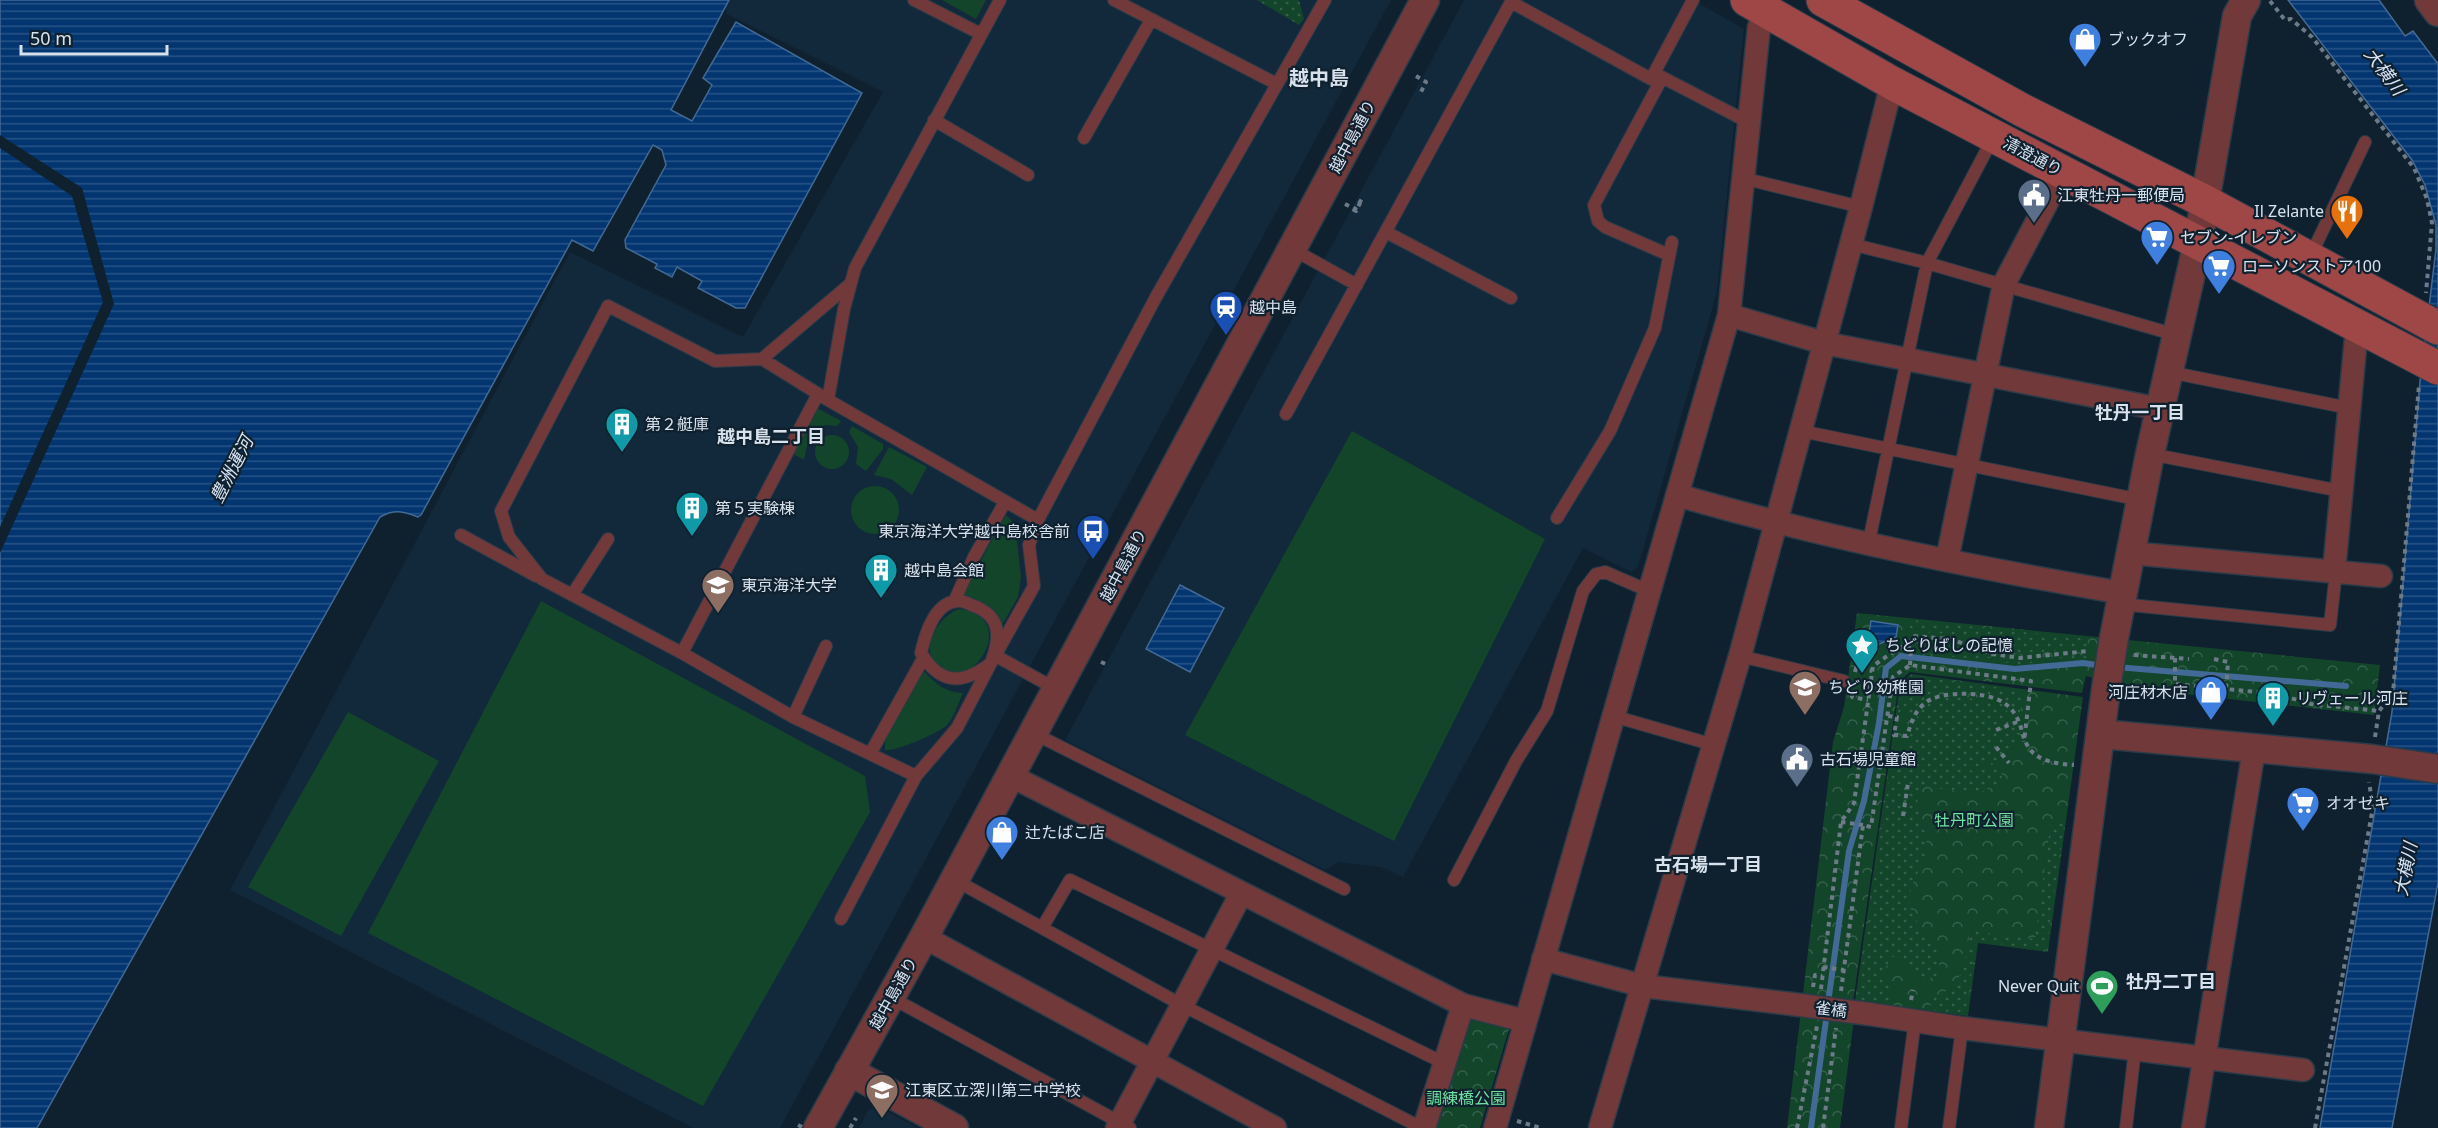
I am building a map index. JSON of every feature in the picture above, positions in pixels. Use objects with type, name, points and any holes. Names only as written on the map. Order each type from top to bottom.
[{"type":"main road","points":[[1823,0],[2022,110],[2204,201],[2310,258],[2430,315]]},
{"type":"main road","name":"清澄通り","points":[[1756,8],[1892,83],[1995,135],[2357,327],[2425,369]]},
{"type":"street","name":"越中島通り","points":[[808,1126],[849,1071],[924,937],[1425,0]]},
{"type":"street","points":[[2429,0],[2438,12]]},
{"type":"street","points":[[2049,1128],[2114,638],[2150,454],[2198,242],[2237,16],[2249,1]]},
{"type":"street","points":[[1503,1124],[1525,1021],[1542,959],[1729,315],[1748,122],[1756,8]]},
{"type":"street","points":[[1600,1128],[1740,656],[1861,207],[1892,83]]},
{"type":"street","points":[[1947,560],[2004,284],[2063,172]]},
{"type":"street","points":[[1729,315],[1824,343],[2160,409]]},
{"type":"street","points":[[2335,572],[2357,327]]},
{"type":"street","points":[[1677,495],[1776,524],[1868,546],[1947,560],[2121,599]]},
{"type":"street","points":[[2130,553],[2381,576]]},
{"type":"street","points":[[2101,734],[2373,760],[2438,769]]},
{"type":"street","points":[[2193,1128],[2254,749]]},
{"type":"street","points":[[1011,776],[1462,1005],[1525,1021]]},
{"type":"street","points":[[1122,1126],[1152,1062],[1241,894]]},
{"type":"street","points":[[924,937],[1275,1128]]},
{"type":"street","name":"雀橋","points":[[1542,959],[1643,986],[2303,1070]]},
{"type":"street","points":[[1423,1128],[1462,1005]]},
{"type":"street","points":[[849,1071],[954,1128]]},
{"type":"lane","points":[[914,0],[981,34]]},
{"type":"lane","points":[[682,653],[823,397],[855,268],[1000,0]]},
{"type":"lane","points":[[1114,0],[1277,84]]},
{"type":"lane","points":[[842,919],[916,776],[957,728],[1034,586],[1029,545],[1038,520],[1156,297],[1325,0]]},
{"type":"lane","points":[[1669,255],[1605,227],[1598,221],[1594,205],[1694,0]]},
{"type":"lane","points":[[1286,414],[1512,2],[1651,79],[1658,75]]},
{"type":"lane","points":[[1084,138],[1151,20]]},
{"type":"lane","points":[[1658,75],[1748,122]]},
{"type":"lane","points":[[934,120],[1028,175]]},
{"type":"lane","points":[[1868,546],[1890,449],[1927,262],[1995,135]]},
{"type":"lane","points":[[2310,258],[2365,142]]},
{"type":"lane","points":[[1742,178],[1861,207]]},
{"type":"lane","points":[[1386,232],[1511,298]]},
{"type":"lane","points":[[1557,518],[1610,431],[1655,328],[1672,242]]},
{"type":"lane","points":[[1851,244],[1927,262],[2176,335]]},
{"type":"lane","points":[[1292,249],[1357,285]]},
{"type":"lane","points":[[762,359],[850,284]]},
{"type":"lane","points":[[542,579],[509,537],[501,511],[608,306],[715,361],[762,359],[823,397],[1038,520]]},
{"type":"lane","points":[[2168,372],[2349,408]]},
{"type":"lane","points":[[1801,431],[2141,500]]},
{"type":"lane","points":[[2150,454],[2341,491]]},
{"type":"lane","points":[[954,602],[974,557],[1005,502]]},
{"type":"lane","points":[[461,535],[682,653],[793,717],[916,776]]},
{"type":"lane","points":[[572,595],[608,539]]},
{"type":"lane","points":[[1454,880],[1516,761],[1547,711],[1583,591],[1596,574],[1605,572],[1649,591]]},
{"type":"lane","points":[[2121,599],[2330,625],[2335,572]]},
{"type":"lane","points":[[960,601],[985,610],[996,625],[998,641],[994,659],[972,676],[955,679],[940,677],[928,666],[924,657],[921,653],[925,636],[932,621],[947,604],[960,601]]},
{"type":"lane","points":[[793,717],[826,646]]},
{"type":"lane","points":[[1740,656],[1844,681]]},
{"type":"lane","points":[[870,754],[924,657]]},
{"type":"lane","points":[[994,659],[1056,689]]},
{"type":"lane","points":[[1613,716],[1714,745]]},
{"type":"lane","points":[[1033,733],[1344,889]]},
{"type":"lane","points":[[955,880],[1182,1005],[1423,1128]]},
{"type":"lane","points":[[1042,928],[1070,880],[1444,1062]]},
{"type":"lane","points":[[890,997],[1122,1126]]},
{"type":"lane","points":[[1901,1128],[1915,1020]]},
{"type":"lane","points":[[1949,1128],[1962,1028]]},
{"type":"lane","points":[[2126,1128],[2135,1049]]},
{"type":"path","points":[[2249,1],[2285,20],[2291,19],[2312,37],[2414,168],[2427,199],[2432,223],[2430,315]]},
{"type":"path","points":[[1416,76],[1426,82],[1420,94]]},
{"type":"path","points":[[2316,1128],[2373,807],[2373,760],[2379,711],[2393,693],[2425,369]]},
{"type":"path","points":[[1910,665],[1912,636],[1950,639],[1993,654],[2020,658],[2085,651]]},
{"type":"path","points":[[1820,996],[1841,822],[1854,804],[1873,666],[1900,647],[1911,648]]},
{"type":"path","points":[[2175,658],[2175,684],[2277,694],[2312,704],[2379,711]]},
{"type":"path","points":[[2214,659],[2228,662],[2226,689]]},
{"type":"path","points":[[1101,662],[1108,665]]},
{"type":"path","points":[[1841,822],[1871,827],[1893,677],[1910,665],[2031,681],[2024,742]]},
{"type":"path","points":[[1856,668],[1872,671]]},
{"type":"path","points":[[1888,716],[1897,717],[1894,735],[1907,736],[1916,712],[1926,701],[1940,695],[1956,693],[2004,702],[2017,722],[2024,742],[2035,754],[2048,762],[2078,766]]},
{"type":"path","points":[[1852,697],[1868,700]]},
{"type":"path","points":[[1996,730],[2017,722]]},
{"type":"path","points":[[1996,747],[2009,763]]},
{"type":"path","points":[[1903,816],[1908,783]]},
{"type":"path","points":[[1841,992],[1863,825]]},
{"type":"path","points":[[1823,967],[1844,970]]},
{"type":"path","points":[[1797,1128],[1818,1017]]},
{"type":"path","points":[[1823,1128],[1837,1026]]},
{"type":"path","points":[[850,1128],[856,1118]]},
{"type":"path","points":[[1503,1124],[1541,1128]]},
{"type":"path","points":[[804,1128],[808,1126]]},
{"type":"shaded area","name":"東京海洋大学","points":[[724,0],[1391,0],[780,1128],[693,1128],[230,890],[570,252],[743,337],[883,92],[727,14]]},
{"type":"shaded area","points":[[1464,0],[1693,0],[1744,29],[1717,292],[1638,567],[1631,572],[1583,548],[1403,877],[1381,867],[1339,862],[1325,870],[1065,740]]},
{"type":"shaded area","name":"江東区立深川第三中学校","points":[[879,1107],[918,1128],[859,1128],[868,1110]]},
{"type":"green space","points":[[942,0],[986,0],[976,19]]},
{"type":"green space","points":[[1257,0],[1299,0],[1304,19],[1299,25]]},
{"type":"green space","points":[[817,408],[841,421],[837,426],[825,425],[809,436],[804,460],[793,454]]},
{"type":"green space","points":[[852,426],[883,444],[883,449],[866,471],[856,464],[858,447],[849,432]]},
{"type":"green space","points":[[1352,431],[1545,539],[1394,841],[1185,735]]},
{"type":"green space","points":[[832,435],[844,440],[849,452],[844,464],[832,469],[820,464],[815,452],[820,440]]},
{"type":"green space","points":[[889,447],[927,467],[912,495],[891,479],[874,475]]},
{"type":"green space","points":[[875,486],[892,493],[899,510],[892,527],[875,534],[858,527],[851,510],[858,493]]},
{"type":"green space","points":[[1006,515],[1015,524],[1021,577],[1018,597],[1002,625],[985,605],[975,599],[961,596]]},
{"type":"green space","points":[[541,601],[865,776],[870,812],[703,1106],[368,933]]},
{"type":"green space","points":[[959,609],[978,615],[987,626],[989,639],[984,653],[975,665],[963,672],[949,673],[936,665],[931,657],[931,641],[939,624]]},
{"type":"green space","points":[[1857,613],[2380,665],[2374,715],[2130,688],[2086,676],[2082,693],[1910,672],[1899,682],[1853,1002],[1856,1003],[1840,1128],[1787,1128],[1833,742],[1844,707]]},
{"type":"green space","points":[[1910,620],[2088,639],[2087,647],[2022,654],[1994,650],[1952,634],[1910,631]]},
{"type":"green space","points":[[1924,641],[1950,642],[1994,659],[2020,661],[2086,655],[2086,658],[2019,664],[1924,653]]},
{"type":"green space","points":[[921,668],[944,688],[963,693],[956,711],[946,726],[925,738],[885,750],[885,734]]},
{"type":"green space","name":"牡丹町公園","points":[[1911,674],[2083,697],[2048,952],[1978,943],[1968,1016],[1855,1001],[1900,684]]},
{"type":"green space","points":[[1911,675],[2023,691],[2019,719],[2007,701],[1969,691],[1941,692],[1919,703],[1912,714],[1898,713],[1902,683]]},
{"type":"green space","points":[[1957,696],[2002,704],[2012,719],[2017,742],[2014,750],[2007,757],[1996,762],[1967,767],[1972,771],[1997,769],[2002,774],[2001,782],[1992,788],[1964,793],[1925,786],[1917,793],[1927,845],[1911,891],[1910,905],[1918,923],[1934,943],[1939,961],[1938,975],[1923,981],[1893,956],[1882,973],[1890,986],[1893,1004],[1857,1000],[1893,749],[1906,750],[1916,719],[1926,706],[1934,701]]},
{"type":"green space","points":[[348,712],[439,761],[341,936],[248,887]]},
{"type":"green space","points":[[2051,821],[2064,824],[2046,950],[1976,941],[1966,1013],[1930,1010],[1931,997],[1942,994],[1950,988],[1961,973],[1970,931],[2035,939]]},
{"type":"green space","name":"調練橋公園","points":[[1470,1016],[1509,1029],[1480,1128],[1434,1128]]},
{"type":"water","name":"豊洲運河","points":[[0,0],[729,0],[671,110],[692,121],[712,85],[703,78],[736,22],[862,93],[745,308],[736,308],[698,288],[702,281],[677,267],[672,277],[655,268],[657,264],[626,248],[625,240],[666,165],[662,150],[653,145],[593,251],[572,240],[421,515],[418,517],[403,512],[394,512],[380,517],[37,1128],[0,1128]]},
{"type":"water","name":"大横川","points":[[2288,0],[2379,0],[2405,36],[2413,31],[2438,64],[2438,883],[2392,1128],[2320,1128],[2392,712],[2420,381],[2436,249],[2436,225],[2425,185],[2412,160]]},
{"type":"water","points":[[1180,585],[1224,608],[1190,672],[1146,649]]},
{"type":"water","points":[[1871,621],[1898,625],[1896,637],[1865,650],[1856,649],[1858,632],[1869,633]]},
{"type":"pier","points":[[0,135],[82,188],[114,304],[0,553],[0,527],[103,302],[72,196],[0,148]]},
{"type":"waterway","points":[[1828,1003],[1849,851],[1864,801],[1879,723],[1886,668],[1901,656],[2015,669],[2083,663],[2103,666]]},
{"type":"waterway","points":[[2116,667],[2346,686]]},
{"type":"waterway","points":[[1811,1128],[1827,1013]]},
{"type":"place","name":"ブックオフ","points":[[2085,68]]},
{"type":"place","name":"江東牡丹一郵便局","points":[[2034,224]]},
{"type":"place","name":"Il Zelante","points":[[2347,240]]},
{"type":"place","name":"セブン-イレブン","points":[[2157,266]]},
{"type":"place","name":"ローソンストア100","points":[[2219,295]]},
{"type":"place","name":"越中島","points":[[1226,336]]},
{"type":"place","name":"第２艇庫","points":[[622,453]]},
{"type":"place","name":"第５実験棟","points":[[692,537]]},
{"type":"place","name":"東京海洋大学越中島校舎前","points":[[1093,560]]},
{"type":"place","name":"越中島会館","points":[[881,599]]},
{"type":"place","name":"東京海洋大学","points":[[718,614]]},
{"type":"place","name":"ちどりばしの記憶","points":[[1862,674]]},
{"type":"place","name":"ちどり幼稚園","points":[[1805,716]]},
{"type":"place","name":"河庄材木店","points":[[2211,721]]},
{"type":"place","name":"リヴェール河庄","points":[[2273,727]]},
{"type":"place","name":"古石場児童館","points":[[1797,788]]},
{"type":"place","name":"オオゼキ","points":[[2303,832]]},
{"type":"place","name":"辻たばこ店","points":[[1002,861]]},
{"type":"place","name":"Never Quit","points":[[2102,1015]]},
{"type":"place","name":"江東区立深川第三中学校","points":[[882,1119]]},
{"type":"district","name":"越中島","points":[[1319,77]]},
{"type":"district","name":"牡丹一丁目","points":[[2140,412]]},
{"type":"district","name":"越中島二丁目","points":[[771,436]]},
{"type":"district","name":"古石場一丁目","points":[[1708,864]]},
{"type":"district","name":"牡丹二丁目","points":[[2171,981]]}]
